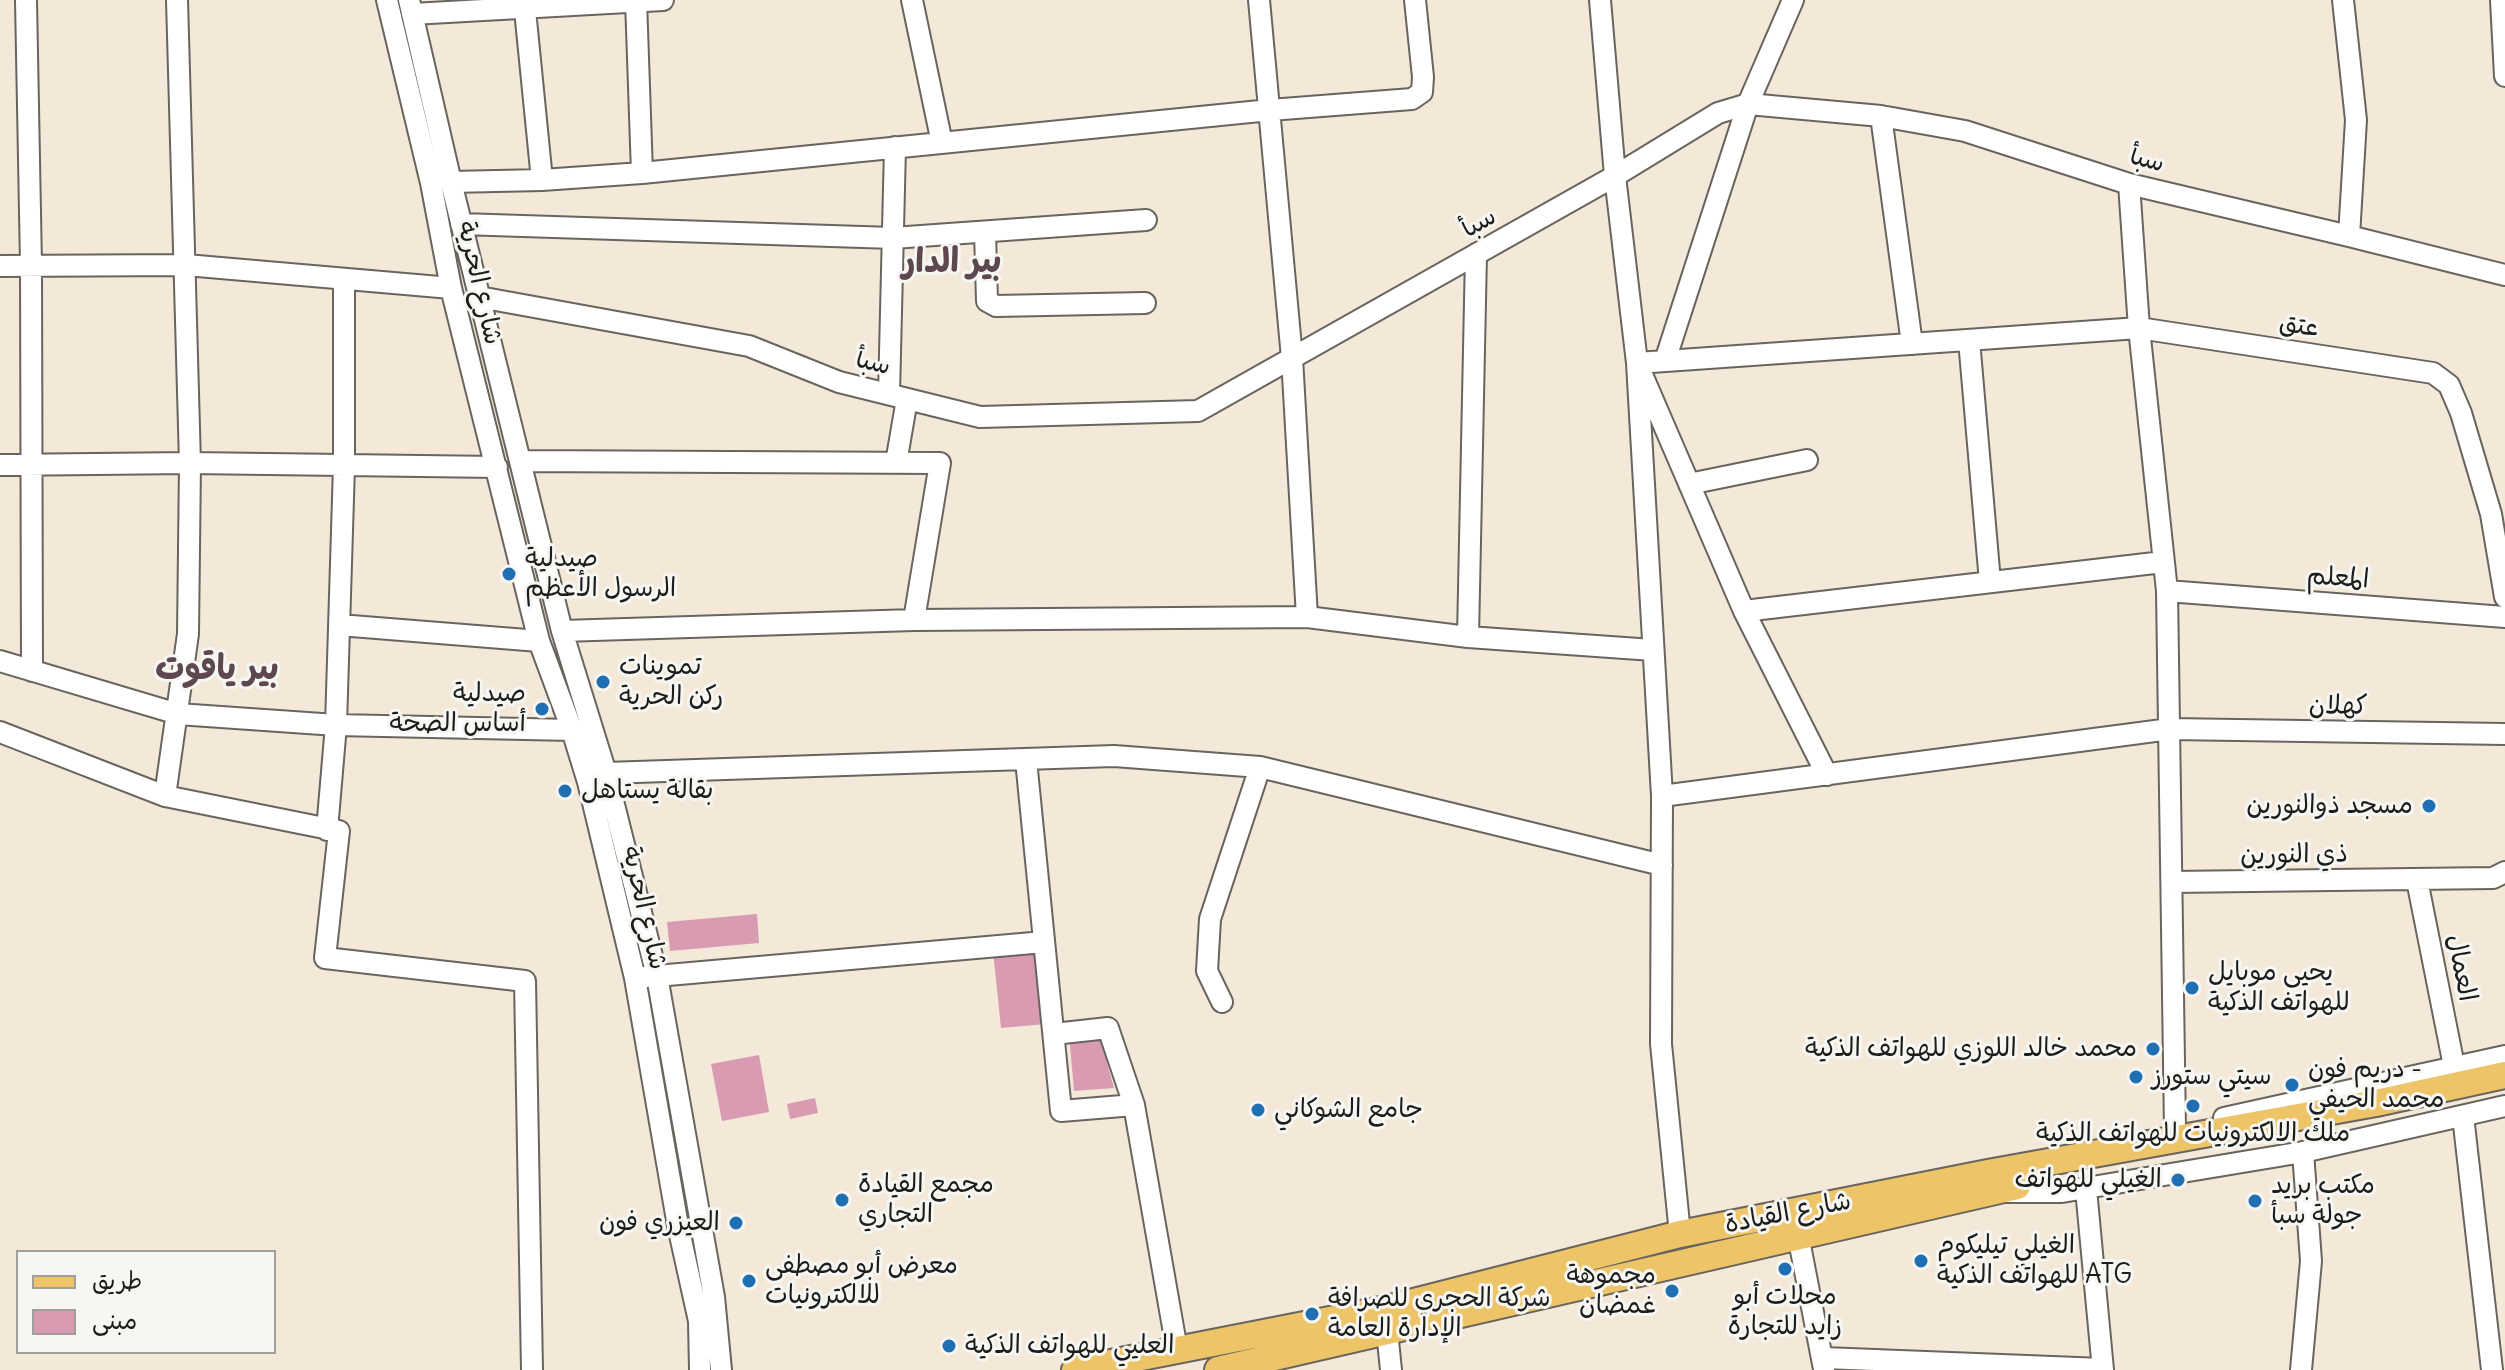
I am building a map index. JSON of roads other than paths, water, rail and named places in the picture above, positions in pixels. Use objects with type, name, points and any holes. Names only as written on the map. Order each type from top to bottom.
[{"type":"main road","name":"شارع القيادة","points":[[2376,1110],[2505,1075]]},
{"type":"main road","name":"شارع القيادة","points":[[1075,1370],[1386,1309],[1680,1234],[1988,1183],[2376,1110],[2505,1090]]},
{"type":"main road","name":"شارع القيادة","points":[[1218,1370],[1798,1235],[1988,1183]]},
{"type":"street","points":[[26,0],[31,265],[32,671]]},
{"type":"street","points":[[165,796],[188,634],[190,463],[177,0]]},
{"type":"street","name":"شارع الحرية","points":[[387,0],[431,183],[451,288],[539,641],[588,782],[635,978],[678,1226],[699,1321],[700,1370]]},
{"type":"street","points":[[663,0],[411,7],[461,224],[562,631],[606,773],[657,976],[714,1297],[721,1370]]},
{"type":"street","points":[[912,0],[942,143]]},
{"type":"street","points":[[1259,0],[1292,358],[1307,617]]},
{"type":"street","points":[[451,182],[642,173],[1270,110],[1412,99],[1422,92],[1423,77],[1415,0]]},
{"type":"street","points":[[1600,0],[1615,176],[1637,363],[1662,796],[1661,1044],[1680,1234]]},
{"type":"street","points":[[1665,361],[1748,104],[1793,0]]},
{"type":"street","points":[[2343,0],[2356,120],[2349,236]]},
{"type":"street","points":[[2501,0],[2505,76]]},
{"type":"street","points":[[636,1],[642,173]]},
{"type":"street","points":[[524,4],[542,180]]},
{"type":"street","name":"سبأ","points":[[479,297],[749,346],[839,382],[980,417],[1198,411],[1615,176],[1718,113],[1748,104],[1881,116],[1965,131],[2129,184],[2505,275]]},
{"type":"street","points":[[1881,116],[1912,344]]},
{"type":"street","points":[[895,147],[896,463]]},
{"type":"street","points":[[2129,184],[2139,328],[2167,591],[2175,1129]]},
{"type":"street","points":[[461,224],[893,238],[1146,220]]},
{"type":"street","points":[[985,232],[987,301],[996,306],[1145,303]]},
{"type":"street","points":[[1468,637],[1476,254]]},
{"type":"street","points":[[0,266],[186,265],[451,288]]},
{"type":"street","points":[[327,830],[336,725],[344,466],[344,279]]},
{"type":"street","name":"عتق","points":[[1637,363],[2139,328],[2433,373],[2449,385],[2461,413],[2491,514],[2505,597]]},
{"type":"street","points":[[1969,340],[1990,582]]},
{"type":"street","points":[[1637,363],[1744,611],[1827,775]]},
{"type":"street","points":[[1689,484],[1807,460]]},
{"type":"street","points":[[520,461],[940,463],[914,620]]},
{"type":"street","points":[[0,465],[190,463],[497,467]]},
{"type":"street","points":[[1744,611],[2163,562]]},
{"type":"street","name":"المعلم","points":[[2167,591],[2505,617]]},
{"type":"street","points":[[562,631],[914,620],[1307,617],[1468,637],[1653,650]]},
{"type":"street","points":[[339,625],[539,641]]},
{"type":"street","points":[[0,661],[178,714],[336,725],[572,730]]},
{"type":"street","name":"كهلان","points":[[1662,796],[2170,729],[2505,734]]},
{"type":"street","points":[[0,732],[165,796],[339,831],[325,958],[525,981],[532,1370]]},
{"type":"street","points":[[606,773],[1114,756],[1260,767],[1662,865]]},
{"type":"street","points":[[1026,760],[1061,1111],[1134,1105]]},
{"type":"street","points":[[1222,1002],[1207,971],[1210,919],[1260,767]]},
{"type":"street","name":"ذي النورين","points":[[2172,882],[2493,878],[2505,872]]},
{"type":"street","name":"العمال","points":[[2417,880],[2454,1066]]},
{"type":"street","points":[[635,978],[1044,942]]},
{"type":"street","points":[[1054,1034],[1108,1028],[1134,1105],[1177,1350]]},
{"type":"street","points":[[1988,1183],[2051,1149],[2175,1129],[2505,1056]]},
{"type":"street","points":[[1988,1183],[2062,1192],[2086,1189],[2303,1152],[2505,1106]]},
{"type":"street","points":[[2463,1116],[2492,1370]]},
{"type":"street","points":[[2301,1370],[2311,1261],[2303,1152]]},
{"type":"street","points":[[1798,1235],[1824,1364],[2103,1370],[2086,1189]]},
{"type":"street","points":[[1387,1331],[1391,1370]]},
{"type":"place","name":"صيدلية الرسول الأعظم","points":[[509,574]]},
{"type":"place","name":"تموينات ركن الحرية","points":[[603,682]]},
{"type":"place","name":"صيدلية أساس الصحة","points":[[542,709]]},
{"type":"place","name":"بقالة يستاهل","points":[[565,791]]},
{"type":"place","name":"مسجد ذوالنورين","points":[[2429,806]]},
{"type":"place","name":"يحيى موبايل للهواتف الذكية","points":[[2192,988]]},
{"type":"place","name":"محمد خالد اللوزي للهواتف الذكية","points":[[2153,1049]]},
{"type":"place","name":"سيتي ستورز","points":[[2136,1077]]},
{"type":"place","name":"دريم فون - محمد الحيفي","points":[[2292,1085]]},
{"type":"place","name":"ملك الالكترونيات للهواتف الذكية","points":[[2193,1106]]},
{"type":"place","name":"جامع الشوكاني","points":[[1258,1110]]},
{"type":"place","name":"الغيلي للهواتف","points":[[2178,1180]]},
{"type":"place","name":"مجمع القيادة التجاري","points":[[842,1200]]},
{"type":"place","name":"مكتب بريد جولة سبأ","points":[[2255,1201]]},
{"type":"place","name":"العيزري فون","points":[[736,1223]]},
{"type":"place","name":"الغيلي تيليكوم للهواتف الذكية ATG","points":[[1921,1261]]},
{"type":"place","name":"محلات أبو زايد للتجارة","points":[[1785,1269]]},
{"type":"place","name":"معرض أبو مصطفى للالكترونيات","points":[[749,1281]]},
{"type":"place","name":"مجموهة غمضان","points":[[1672,1291]]},
{"type":"place","name":"شركة الحجري للصرافة الإدارة العامة","points":[[1312,1314]]},
{"type":"place","name":"العليي للهواتف الذكية","points":[[949,1346]]},
{"type":"district","name":"بير الدار","points":[[952,262]]},
{"type":"district","name":"بير ياقوت","points":[[217,669]]}]
